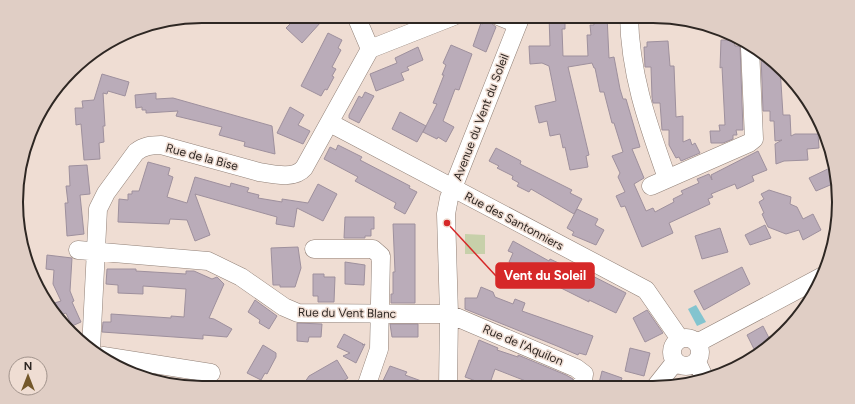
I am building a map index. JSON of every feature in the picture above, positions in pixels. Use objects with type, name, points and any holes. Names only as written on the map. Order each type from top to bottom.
[{"type":"street","points":[[359,23],[370,49],[436,23]]},
{"type":"street","name":"Avenue du Vent du Soleil","points":[[448,381],[449,314],[446,214],[449,198],[519,23]]},
{"type":"street","points":[[629,23],[630,51],[639,94],[667,178]]},
{"type":"street","name":"Rue de la Bise","points":[[91,342],[86,250],[101,200],[136,152],[142,147],[161,145],[259,172],[275,175],[296,174],[304,168],[370,49]]},
{"type":"street","points":[[651,186],[749,143],[754,139],[750,52]]},
{"type":"street","name":"Rue des Santonniers","points":[[330,122],[453,189],[646,290],[689,341]]},
{"type":"street","points":[[314,249],[373,249],[381,256],[379,349],[368,381]]},
{"type":"street","name":"Rue du Vent Blanc","points":[[86,250],[208,261],[225,268],[255,285],[284,308],[298,313],[380,315],[449,314]]},
{"type":"street","points":[[689,341],[700,354],[697,362],[684,366],[676,362],[672,350],[689,341],[814,280]]},
{"type":"street","name":"Rue de l'Aquilon","points":[[449,314],[576,368],[584,374],[583,381]]},
{"type":"street","points":[[113,358],[211,373]]},
{"type":"street","points":[[660,381],[676,362]]},
{"type":"street","points":[[697,362],[703,374]]},
{"type":"green space","points":[[465,234],[485,235],[485,254],[465,254]]},
{"type":"water","points":[[696,305],[706,322],[697,326],[688,309]]},
{"type":"building","points":[[291,23],[320,23],[302,43],[286,28]]},
{"type":"building","points":[[481,23],[491,23],[496,27],[486,52],[473,46]]},
{"type":"building","points":[[549,23],[565,23],[565,29],[562,29],[563,56],[588,56],[587,35],[591,35],[590,25],[594,25],[594,23],[607,23],[609,58],[614,57],[620,89],[623,99],[626,99],[640,147],[632,149],[644,178],[634,184],[646,211],[653,208],[655,212],[674,202],[673,199],[683,194],[681,191],[699,183],[697,179],[709,174],[712,180],[711,175],[758,151],[767,170],[752,176],[754,181],[737,189],[735,184],[711,194],[713,197],[708,199],[710,204],[669,223],[673,233],[642,247],[625,206],[621,207],[616,196],[625,192],[618,177],[620,173],[612,156],[623,152],[614,123],[612,123],[604,92],[600,92],[595,68],[592,63],[568,67],[589,155],[586,156],[588,167],[570,170],[565,147],[563,148],[560,134],[550,136],[547,121],[539,123],[535,106],[556,101],[549,66],[542,63],[530,64],[529,46],[550,46]]},
{"type":"building","points":[[328,33],[342,40],[338,48],[341,50],[332,67],[336,69],[332,76],[334,77],[327,90],[325,89],[321,96],[301,86]]},
{"type":"building","points":[[721,40],[730,40],[734,42],[735,46],[740,46],[743,130],[736,130],[737,135],[733,135],[733,139],[723,143],[711,143],[710,131],[720,131],[719,125],[725,125],[722,67],[720,68]]},
{"type":"building","points":[[668,41],[670,66],[674,66],[676,117],[683,116],[683,142],[690,139],[692,145],[695,143],[700,153],[681,161],[679,157],[676,158],[669,145],[669,130],[662,130],[660,103],[653,103],[651,67],[645,67],[644,47],[647,47],[647,42]]},
{"type":"building","points":[[451,45],[472,54],[459,90],[455,89],[443,121],[454,127],[446,142],[438,137],[437,139],[423,132],[437,104],[433,103],[444,75],[442,75],[446,65],[443,63]]},
{"type":"building","points":[[418,47],[423,60],[407,67],[409,70],[401,73],[404,80],[376,91],[370,74],[397,63],[395,58]]},
{"type":"building","points":[[761,59],[781,76],[783,115],[790,115],[791,136],[795,134],[818,134],[819,148],[807,149],[808,160],[784,161],[776,164],[775,144],[782,140],[775,141],[774,121],[770,121],[770,111],[763,111]]},
{"type":"building","points":[[102,74],[129,82],[125,96],[108,91],[107,94],[103,93],[105,126],[103,126],[104,142],[99,143],[100,159],[84,160],[81,124],[76,125],[75,108],[83,108],[82,101],[94,100]]},
{"type":"building","points":[[365,92],[374,96],[359,123],[349,118],[349,115],[359,96],[362,98]]},
{"type":"building","points":[[156,93],[156,99],[173,98],[272,126],[275,154],[244,146],[245,142],[219,135],[222,127],[176,116],[178,111],[146,113],[146,110],[142,110],[142,107],[136,108],[135,95]]},
{"type":"building","points":[[290,107],[304,115],[298,125],[310,131],[303,144],[277,133]]},
{"type":"building","points":[[400,112],[426,126],[417,142],[392,129]]},
{"type":"building","points":[[338,145],[362,157],[360,160],[410,186],[409,188],[417,192],[405,214],[394,208],[396,203],[355,181],[358,177],[324,159],[330,147],[336,150]]},
{"type":"building","points":[[496,148],[521,161],[520,164],[572,190],[570,193],[582,199],[574,214],[531,189],[529,192],[517,186],[519,183],[512,179],[513,176],[497,168],[499,166],[489,161]]},
{"type":"building","points":[[148,162],[170,168],[168,175],[173,177],[167,197],[187,203],[195,177],[230,187],[231,183],[249,188],[247,192],[259,195],[258,198],[282,202],[282,199],[308,203],[318,184],[337,194],[323,221],[297,208],[294,227],[276,224],[277,217],[195,194],[210,235],[195,241],[187,220],[170,219],[169,224],[118,222],[119,199],[128,200],[128,194],[132,194],[132,191],[139,191]]},
{"type":"building","points":[[87,165],[90,194],[80,195],[84,234],[67,236],[65,203],[68,203],[66,186],[70,186],[69,166]]},
{"type":"building","points":[[829,168],[831,185],[816,191],[809,178]]},
{"type":"building","points":[[769,190],[791,197],[790,204],[797,207],[803,219],[813,214],[821,230],[803,240],[799,230],[786,234],[768,227],[762,214],[764,213],[759,202],[764,199],[761,194]]},
{"type":"building","points":[[577,209],[598,219],[595,225],[604,230],[596,245],[572,235],[574,232],[567,228]]},
{"type":"building","points":[[345,217],[374,217],[374,229],[371,229],[371,236],[365,236],[365,238],[344,238]]},
{"type":"building","points":[[393,224],[415,224],[415,303],[391,303],[391,294],[393,294],[393,272],[395,272]]},
{"type":"building","points":[[765,225],[771,238],[750,245],[745,235]]},
{"type":"building","points":[[720,228],[728,252],[702,259],[695,236]]},
{"type":"building","points":[[513,241],[549,261],[550,259],[567,267],[569,264],[626,293],[616,313],[589,300],[589,302],[509,262],[513,253],[508,251]]},
{"type":"building","points":[[298,247],[301,268],[295,287],[280,287],[280,285],[273,285],[271,248]]},
{"type":"building","points":[[47,255],[72,258],[70,291],[74,301],[72,302],[81,322],[72,326],[66,313],[63,314],[54,303],[61,301],[53,284],[54,270],[46,269]]},
{"type":"building","points":[[345,262],[365,265],[364,285],[345,284]]},
{"type":"building","points":[[742,267],[750,284],[704,310],[694,291]]},
{"type":"building","points":[[107,269],[136,269],[136,271],[186,274],[186,271],[194,271],[212,279],[217,277],[224,284],[209,318],[214,319],[232,329],[227,337],[203,335],[203,339],[102,332],[103,322],[111,322],[111,314],[171,318],[171,316],[184,317],[186,289],[143,286],[143,294],[118,293],[118,285],[106,284]]},
{"type":"building","points":[[313,274],[324,274],[324,277],[335,277],[334,302],[318,302],[318,296],[313,296]]},
{"type":"building","points":[[481,287],[493,292],[495,297],[513,304],[515,299],[525,303],[522,311],[593,336],[586,355],[579,353],[578,355],[465,309],[465,298],[477,298]]},
{"type":"building","points":[[255,300],[277,316],[269,329],[259,323],[260,320],[248,312]]},
{"type":"building","points":[[647,310],[663,333],[645,342],[633,318]]},
{"type":"building","points":[[297,323],[322,324],[321,337],[309,337],[308,342],[297,341]]},
{"type":"building","points":[[390,324],[418,324],[418,337],[392,337]]},
{"type":"building","points":[[763,326],[769,338],[754,349],[747,335]]},
{"type":"building","points":[[344,334],[363,344],[362,345],[365,344],[356,363],[343,356],[350,353],[337,347]]},
{"type":"building","points":[[479,340],[498,348],[497,350],[518,357],[518,355],[573,379],[573,381],[526,381],[495,369],[491,381],[476,381],[465,377]]},
{"type":"building","points":[[263,345],[276,353],[276,357],[267,374],[265,373],[261,380],[247,373]]},
{"type":"building","points":[[630,348],[650,353],[644,376],[625,371]]},
{"type":"building","points":[[337,360],[348,378],[343,381],[306,381],[309,376]]},
{"type":"building","points":[[390,366],[407,372],[405,375],[421,381],[383,381]]},
{"type":"building","points":[[602,371],[622,378],[621,381],[600,381]]},
{"type":"place","name":"Vent du Soleil","points":[[447,223]]}]
